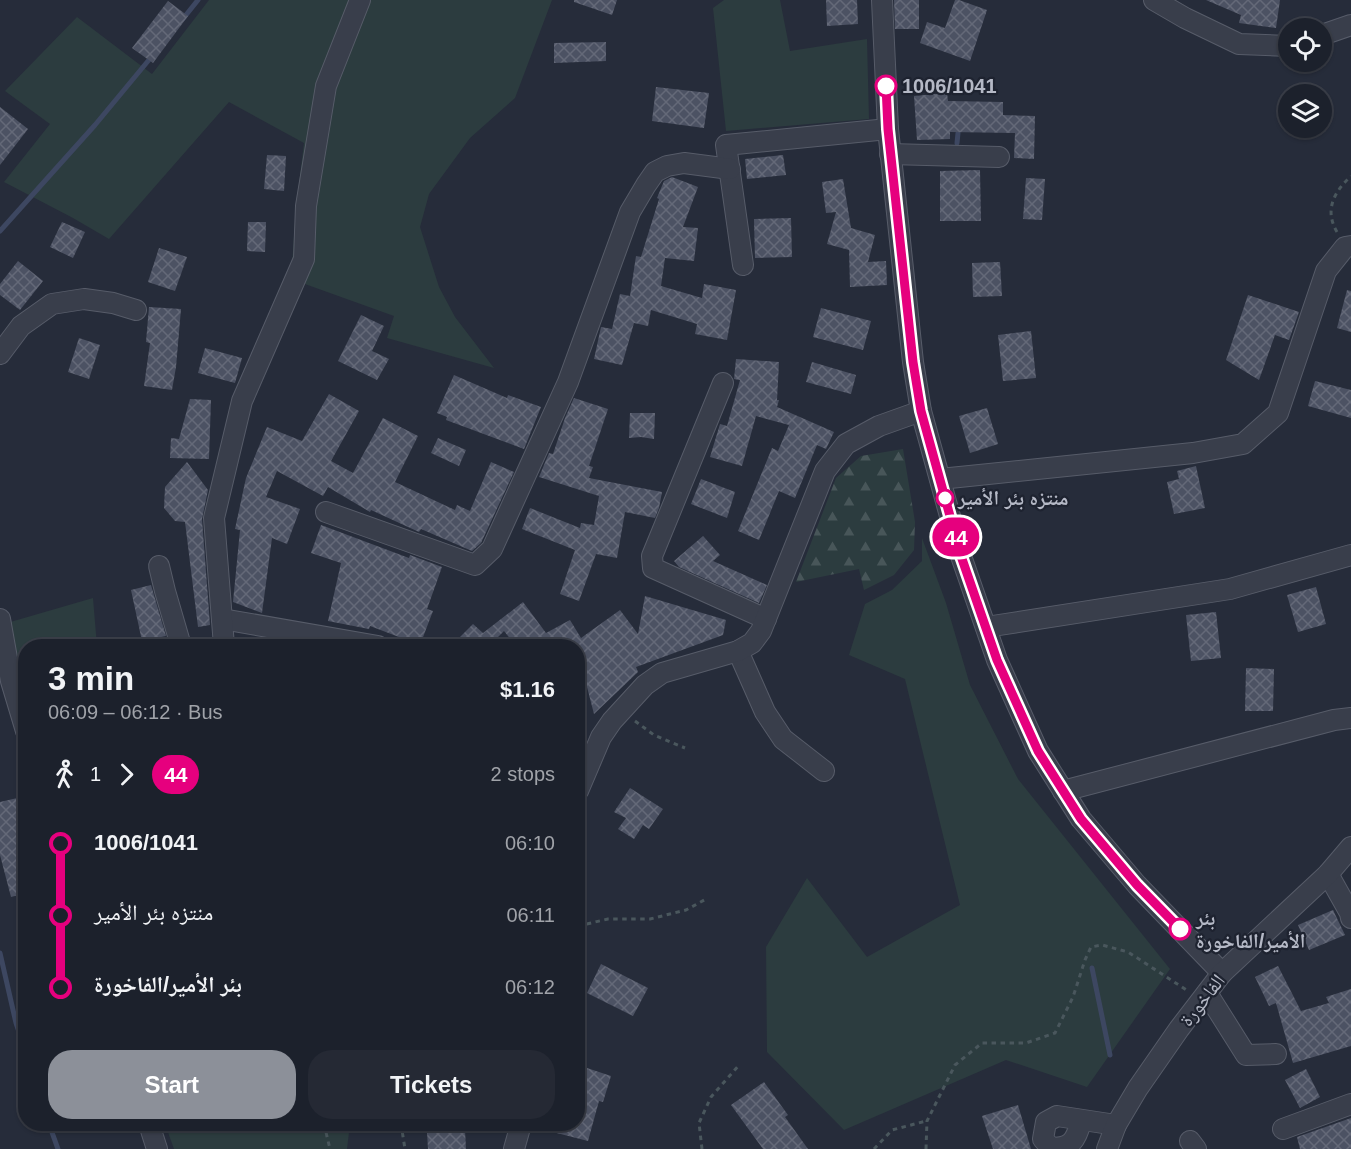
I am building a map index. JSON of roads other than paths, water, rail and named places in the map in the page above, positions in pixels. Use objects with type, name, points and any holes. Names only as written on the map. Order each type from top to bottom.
[{"type":"street","points":[[223,639],[214,519],[242,401],[304,259],[306,206],[326,86],[360,0]]},
{"type":"street","points":[[882,0],[890,154],[913,362],[921,411],[961,556],[997,660],[1038,751],[1081,819],[1137,885],[1222,973]]},
{"type":"street","points":[[1155,0],[1185,18],[1239,44],[1278,46]]},
{"type":"street","points":[[1332,32],[1351,25]]},
{"type":"street","points":[[743,264],[726,145],[888,129]]},
{"type":"street","points":[[890,154],[999,158]]},
{"type":"street","points":[[326,512],[475,565],[492,549],[568,382],[630,212],[646,185],[655,172],[667,166],[684,163],[730,168]]},
{"type":"street","points":[[940,479],[1193,453],[1244,444],[1278,413],[1326,271],[1348,246]]},
{"type":"street","points":[[0,354],[21,326],[52,304],[84,299],[113,303],[136,310]]},
{"type":"street","points":[[723,383],[652,556],[653,568],[766,619]]},
{"type":"street","points":[[585,775],[601,737],[645,686],[662,673],[738,651],[752,643],[761,631],[825,471],[846,444],[879,426],[921,411]]},
{"type":"street","points":[[986,627],[1230,589],[1351,555]]},
{"type":"street","points":[[159,566],[180,639]]},
{"type":"street","points":[[0,619],[11,681],[18,704]]},
{"type":"street","points":[[222,619],[338,639]]},
{"type":"street","points":[[738,651],[765,712],[783,739],[824,771]]},
{"type":"street","points":[[1063,791],[1334,720],[1351,718]]},
{"type":"street","name":"الفاخورة","points":[[1107,1149],[1116,1125],[1138,1088],[1222,973],[1328,874],[1351,847]]},
{"type":"street","points":[[1328,874],[1351,915]]},
{"type":"street","points":[[1204,996],[1246,1055],[1276,1054]]},
{"type":"street","points":[[1283,1129],[1351,1104]]},
{"type":"street","points":[[1082,1120],[1116,1125]]},
{"type":"street","points":[[151,1131],[157,1149]]},
{"type":"street","points":[[514,1149],[519,1131]]},
{"type":"waterway","points":[[182,20],[198,0]]},
{"type":"waterway","points":[[0,231],[95,125],[153,55]]},
{"type":"waterway","points":[[957,143],[958,133]]},
{"type":"waterway","points":[[0,953],[18,1029]]},
{"type":"waterway","points":[[1092,968],[1110,1055]]},
{"type":"waterway","points":[[52,1131],[58,1149]]},
{"type":"place","name":"1006/1041","points":[[886,86]]},
{"type":"place","name":"منتزه بئر الأمير","points":[[945,498]]},
{"type":"place","name":"بئر الأمير/الفاخورة","points":[[1180,929]]}]
